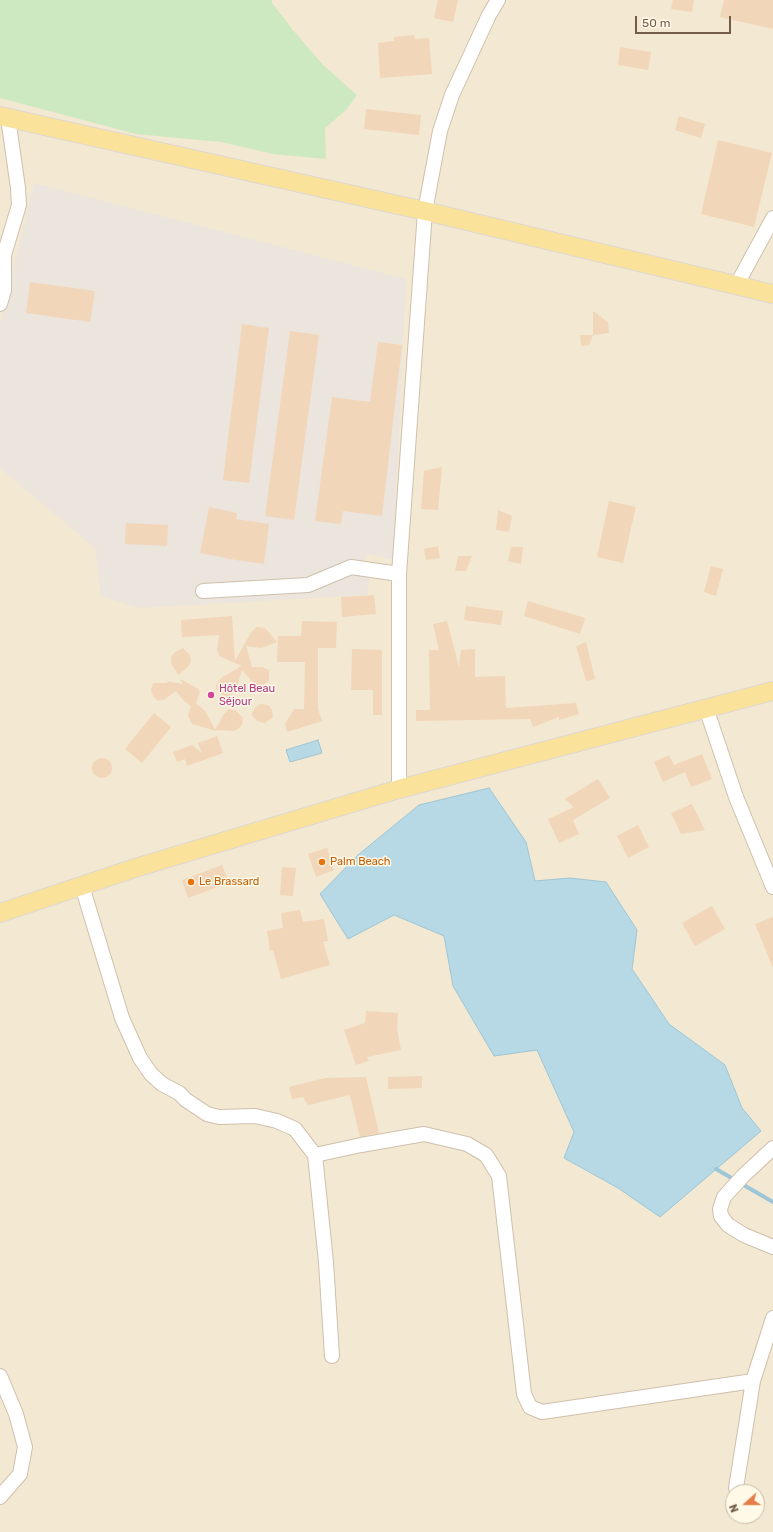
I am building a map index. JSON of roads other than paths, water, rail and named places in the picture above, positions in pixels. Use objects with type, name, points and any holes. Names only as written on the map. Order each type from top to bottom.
[{"type":"main road","points":[[4,117],[425,211],[773,294]]},
{"type":"main road","points":[[0,913],[135,868],[399,790],[773,691]]},
{"type":"street","points":[[399,790],[399,574],[425,211],[440,131],[452,95],[489,15],[498,0]]},
{"type":"street","points":[[0,304],[4,290],[2,255],[19,205],[18,188],[4,117]]},
{"type":"street","points":[[736,286],[773,218]]},
{"type":"street","points":[[203,591],[308,585],[351,567],[399,574]]},
{"type":"street","points":[[706,708],[736,797],[773,887]]},
{"type":"street","points":[[82,886],[122,1018],[140,1058],[151,1074],[162,1084],[179,1092],[186,1100],[207,1114],[219,1117],[255,1116],[277,1121],[295,1129],[315,1155],[326,1262],[332,1356]]},
{"type":"street","points":[[315,1155],[424,1134],[467,1144],[486,1155],[499,1176],[524,1394],[530,1407],[542,1412],[753,1381]]},
{"type":"street","points":[[773,1148],[729,1191],[724,1197],[720,1209],[721,1216],[728,1225],[744,1235],[773,1247]]},
{"type":"street","points":[[737,1484],[753,1381],[773,1318]]},
{"type":"street","points":[[0,1376],[16,1414],[25,1447],[20,1474],[0,1496]]},
{"type":"water","points":[[318,740],[322,753],[290,762],[286,750]]},
{"type":"water","points":[[489,788],[526,842],[535,881],[570,878],[606,882],[637,930],[632,969],[669,1024],[725,1065],[742,1108],[761,1131],[660,1217],[618,1188],[564,1158],[574,1132],[537,1050],[494,1056],[453,986],[444,936],[394,915],[348,939],[320,894],[358,855],[419,805]]},
{"type":"waterway","points":[[716,1169],[773,1202]]},
{"type":"place","name":"Hôtel Beau Séjour","points":[[211,695]]},
{"type":"place","name":"Palm Beach","points":[[322,862]]},
{"type":"place","name":"Le Brassard","points":[[191,882]]}]
